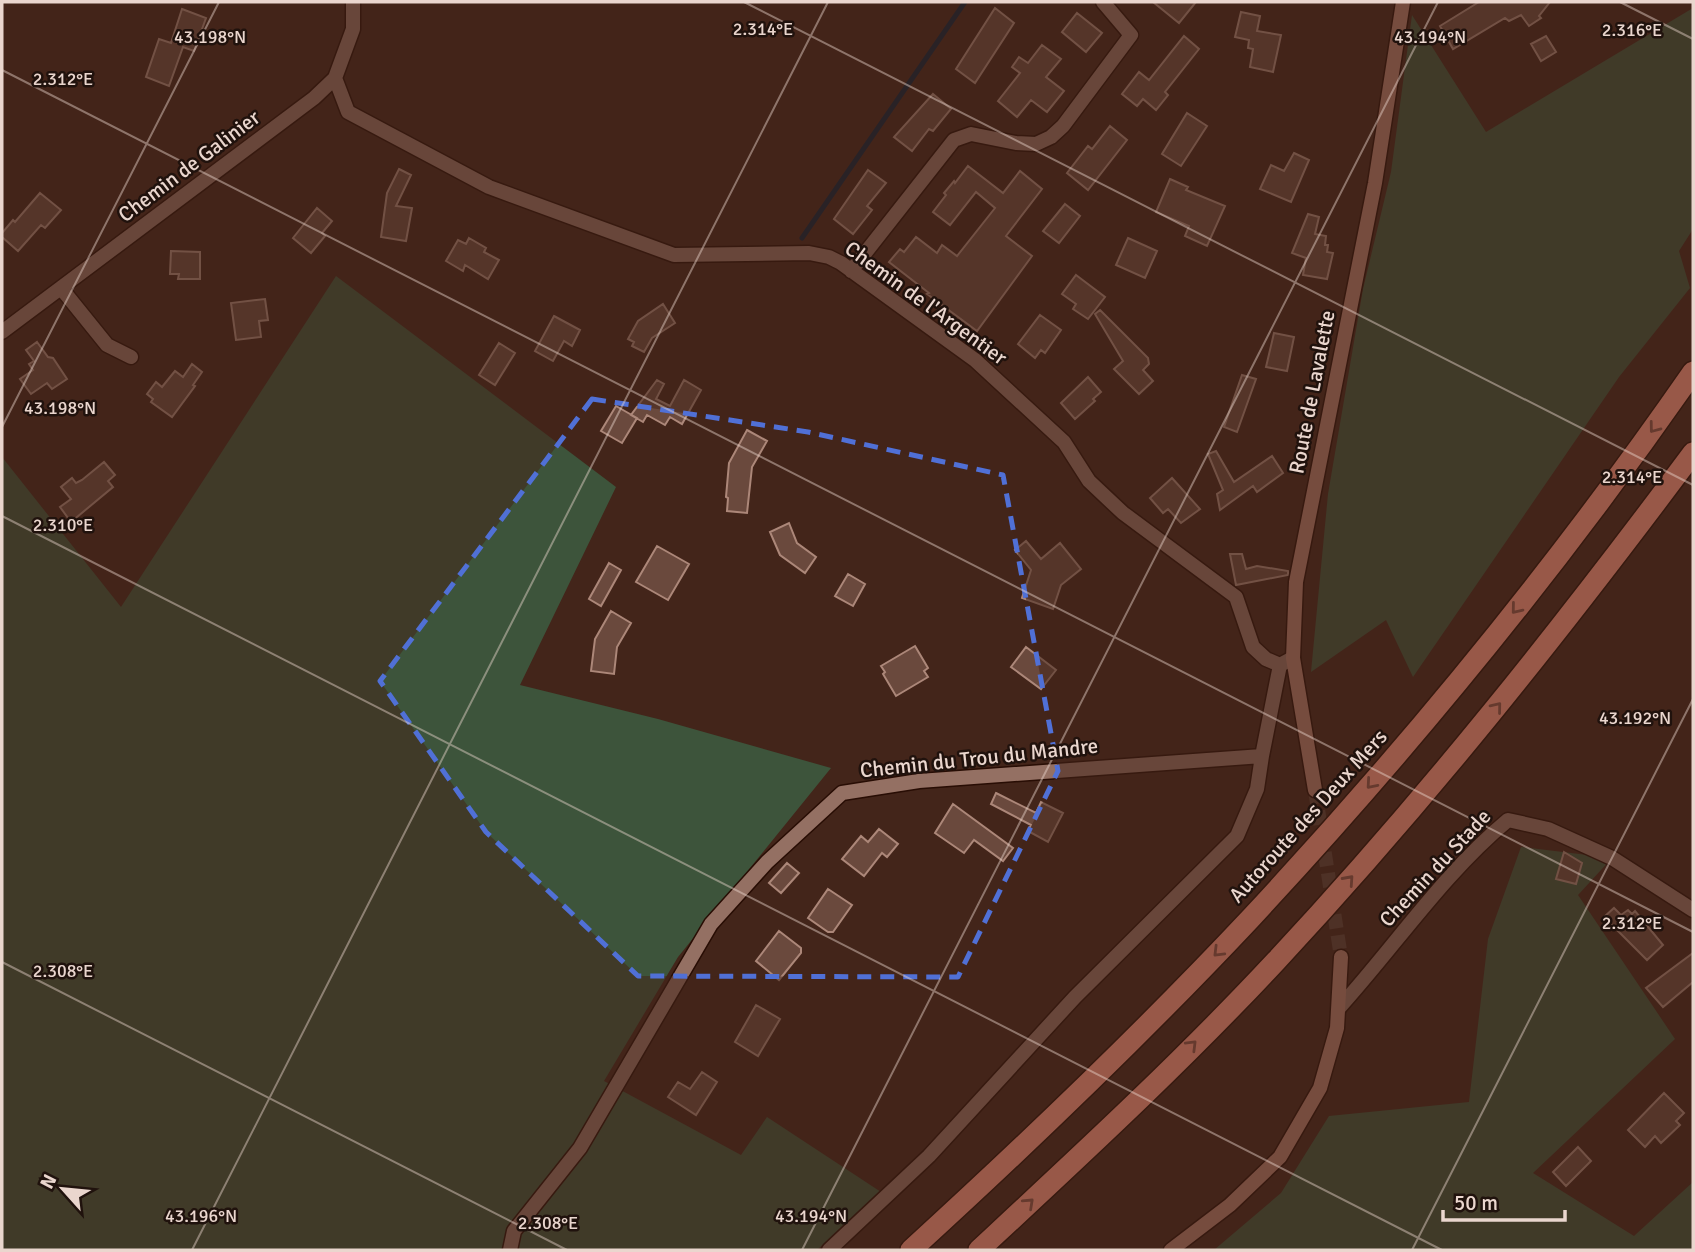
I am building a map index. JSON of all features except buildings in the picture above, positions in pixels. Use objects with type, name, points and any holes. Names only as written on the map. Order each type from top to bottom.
[{"type":"highway","name":"Autoroute des Deux Mers","points":[[911,1250],[1107,1064],[1248,921],[1345,814],[1436,709],[1541,578],[1693,372]]},
{"type":"highway","points":[[979,1250],[1129,1110],[1274,962],[1363,865],[1468,743],[1577,608],[1693,453]]},
{"type":"main road","name":"Route de Lavalette","points":[[1315,790],[1286,662],[1296,582],[1375,183],[1403,2]]},
{"type":"main road","points":[[1171,1250],[1230,1205],[1280,1157],[1320,1088],[1337,1028],[1341,957]]},
{"type":"street","name":"Chemin de Galinier","points":[[2,332],[314,98],[335,78],[353,29],[353,2]]},
{"type":"street","points":[[851,271],[954,140],[971,134],[1036,144],[1051,137],[1063,126],[1131,35],[1103,2]]},
{"type":"street","name":"Chemin de l'Argentier","points":[[335,78],[348,112],[489,187],[674,255],[775,252],[809,253],[829,257],[975,360],[1064,442],[1089,481],[1124,513],[1236,597],[1252,647],[1266,659],[1286,662]]},
{"type":"street","points":[[61,288],[107,345],[131,357]]},
{"type":"street","points":[[830,1250],[929,1156],[1075,998],[1237,836],[1257,789],[1262,756],[1286,662]]},
{"type":"street","name":"Chemin du Trou du Mandre","points":[[510,1250],[513,1231],[580,1148],[711,924],[767,862],[842,793],[919,781],[1262,756]]},
{"type":"street","name":"Chemin du Stade","points":[[1339,1008],[1418,912],[1483,840],[1508,820],[1548,829],[1612,858],[1693,910]]},
{"type":"highlighted area","points":[[592,399],[808,432],[1003,475],[1058,771],[958,977],[638,976],[486,832],[380,681]]},
{"type":"green space","points":[[1693,8],[1693,229],[1679,251],[1690,288],[1619,377],[1413,677],[1386,620],[1311,672],[1328,494],[1363,289],[1391,172],[1412,15],[1486,132]]},
{"type":"green space","points":[[336,276],[616,487],[520,685],[658,719],[831,768],[678,957],[604,1081],[741,1155],[767,1117],[881,1192],[817,1250],[2,1250],[2,457],[121,607]]},
{"type":"green space","points":[[1521,847],[1612,858],[1578,895],[1675,1039],[1533,1173],[1634,1236],[1693,1182],[1693,1250],[1214,1250],[1281,1193],[1329,1116],[1469,1102],[1488,939]]},
{"type":"waterway","points":[[802,238],[965,2]]},
{"type":"tunnel","points":[[1315,790],[1341,957]]}]
